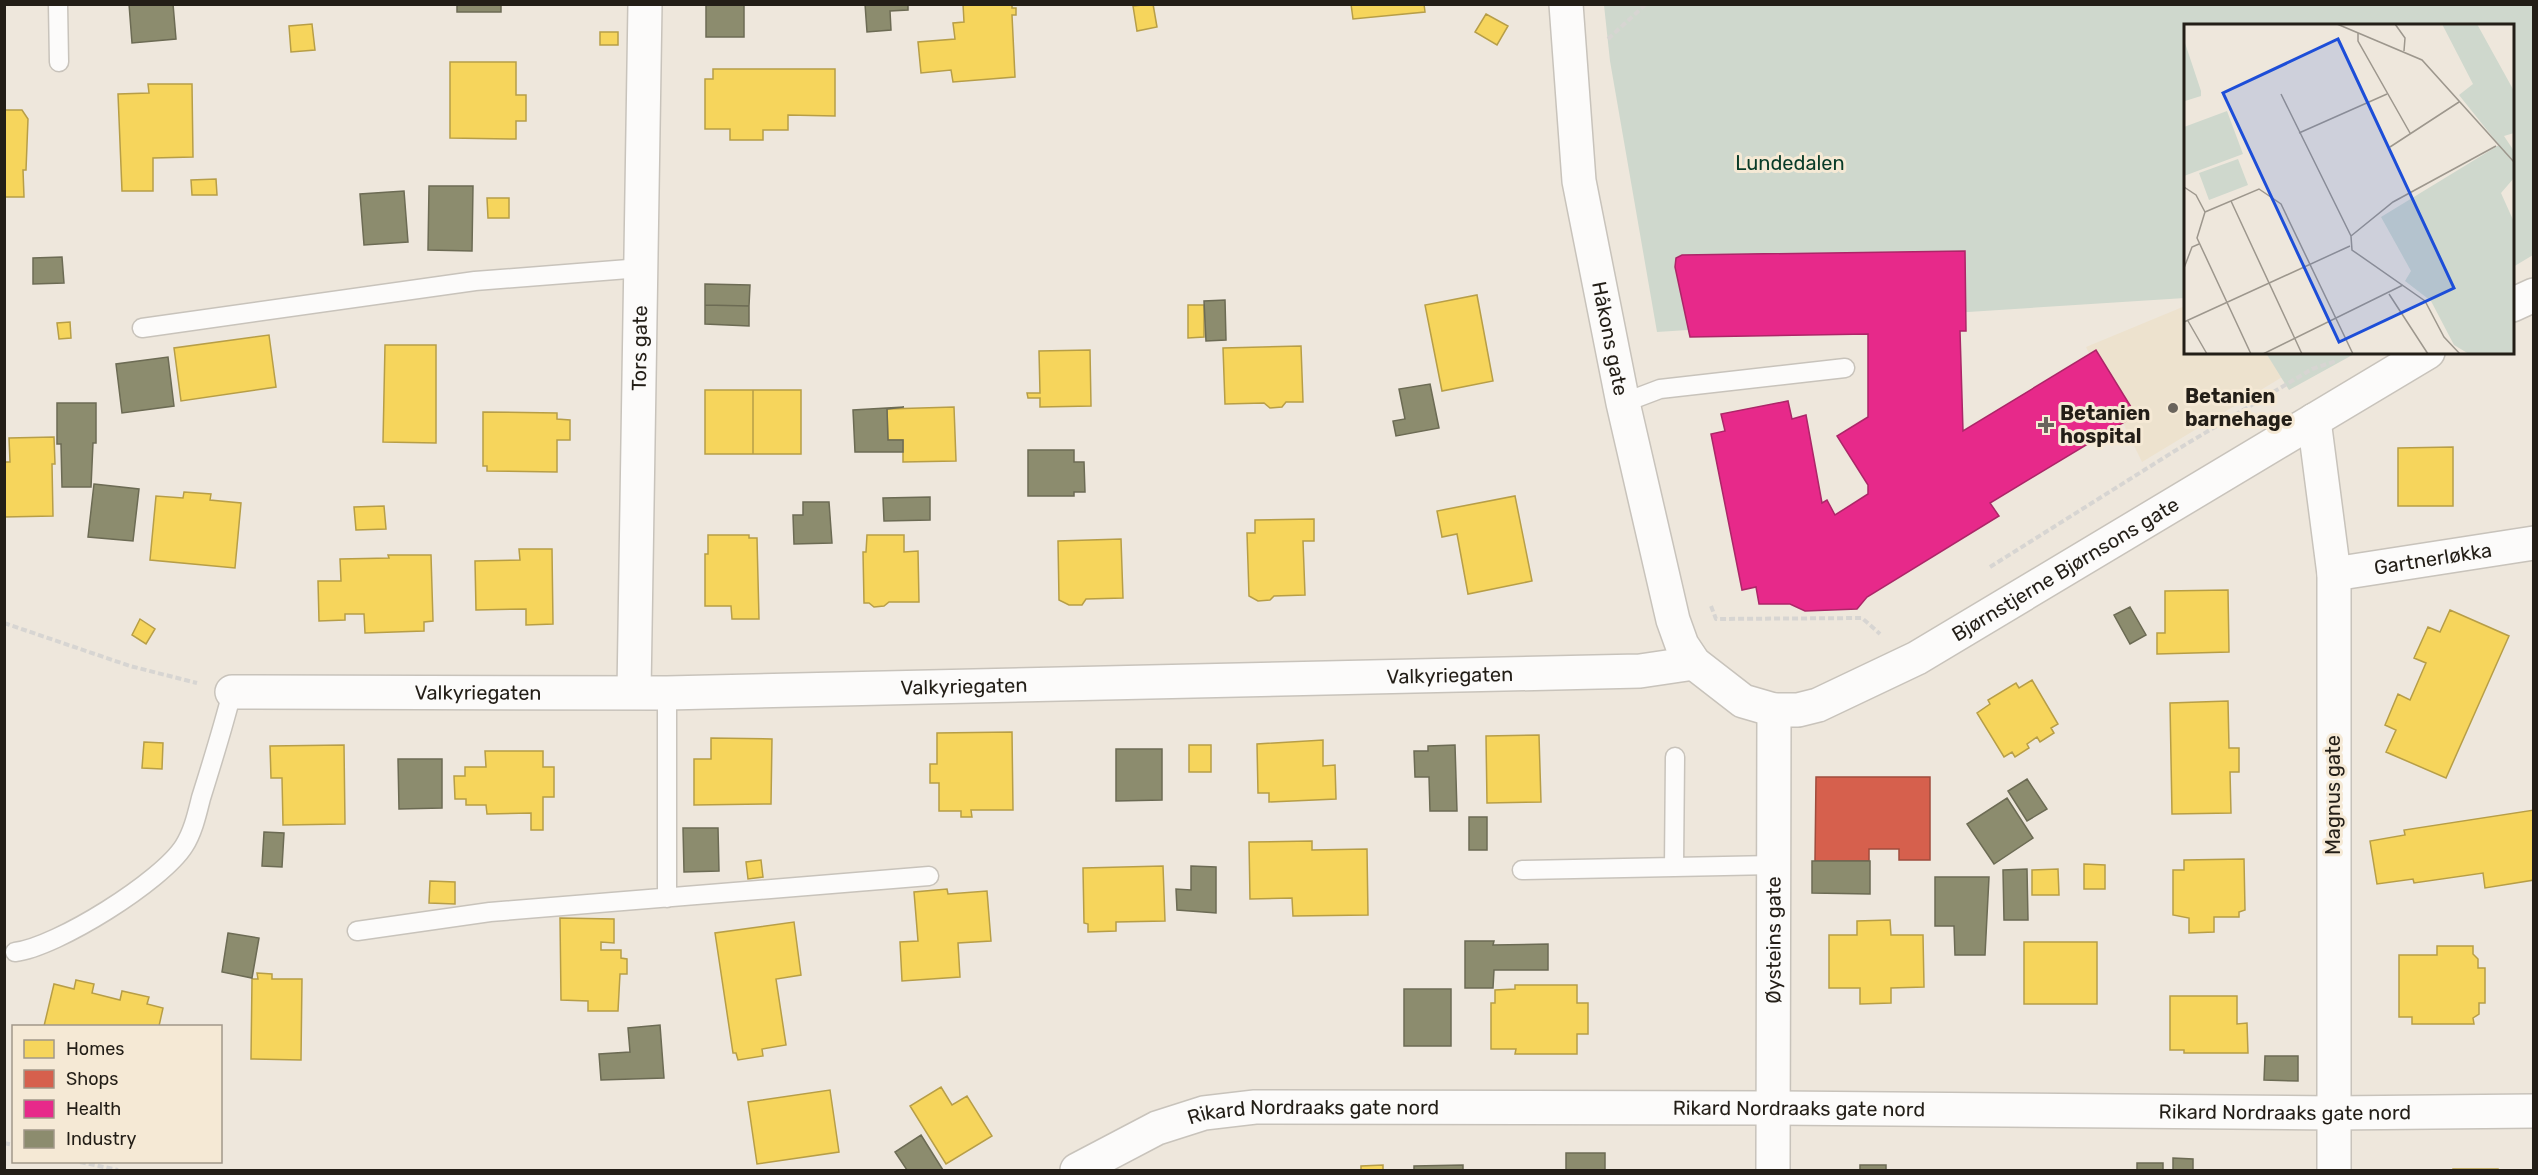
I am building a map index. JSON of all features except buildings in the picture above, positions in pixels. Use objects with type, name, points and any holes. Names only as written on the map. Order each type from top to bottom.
[{"type":"street","name":"Tors gate","points":[[634,693],[645,4]]},
{"type":"street","name":"Håkons gate","points":[[1566,4],[1579,181],[1623,403],[1673,620],[1682,645],[1694,663]]},
{"type":"street","points":[[2514,304],[2534,295]]},
{"type":"street","name":"Bjørnstjerne Bjørnsons gate","points":[[1694,663],[1743,700],[1774,710],[1798,710],[1818,705],[1917,658],[2425,354]]},
{"type":"street","name":"Magnus gate","points":[[2314,420],[2334,574],[2334,1170]]},
{"type":"street","name":"Gartnerløkka","points":[[2334,574],[2534,543]]},
{"type":"street","name":"Valkyriegaten","points":[[232,692],[667,693],[1640,671],[1694,663]]},
{"type":"street","name":"Øysteins gate","points":[[1773,1170],[1774,710]]},
{"type":"street","name":"Rikard Nordraaks gate nord","points":[[1077,1170],[1157,1128],[1204,1113],[1255,1107],[1773,1108],[2333,1113],[2534,1111]]},
{"type":"lane","points":[[58,4],[59,62]]},
{"type":"lane","points":[[142,328],[475,281],[641,268]]},
{"type":"lane","points":[[1623,403],[1660,389],[1845,368]]},
{"type":"lane","points":[[15,952],[30,950],[69,933],[130,894],[175,858],[190,834],[232,692]]},
{"type":"lane","points":[[667,693],[667,898]]},
{"type":"lane","points":[[1674,867],[1675,758]]},
{"type":"lane","points":[[1522,870],[1774,865]]},
{"type":"lane","points":[[357,931],[490,912],[929,876]]},
{"type":"path","points":[[1983,571],[2163,458],[2312,369],[2341,360]]},
{"type":"path","points":[[1708,597],[1716,619],[1862,618],[1881,635]]},
{"type":"path","points":[[4,623],[122,663],[232,692]]},
{"type":"path","points":[[1873,680],[1859,652],[1890,630]]},
{"type":"path","points":[[89,1163],[118,1170]]},
{"type":"shaded area","name":"Betanien barnehage","points":[[2184,306],[2184,354],[2320,354],[2142,462],[2086,347]]},
{"type":"green space","name":"Lundedalen","points":[[1604,5],[2533,5],[2533,255],[2514,266],[2514,24],[2184,24],[2184,298],[1657,332],[1610,61]]},
{"type":"green space","points":[[2267,354],[2354,354],[2289,390]]},
{"type":"place","name":"Betanien barnehage","points":[[2173,408]]},
{"type":"place","name":"Betanien hospital","points":[[2046,425]]}]
